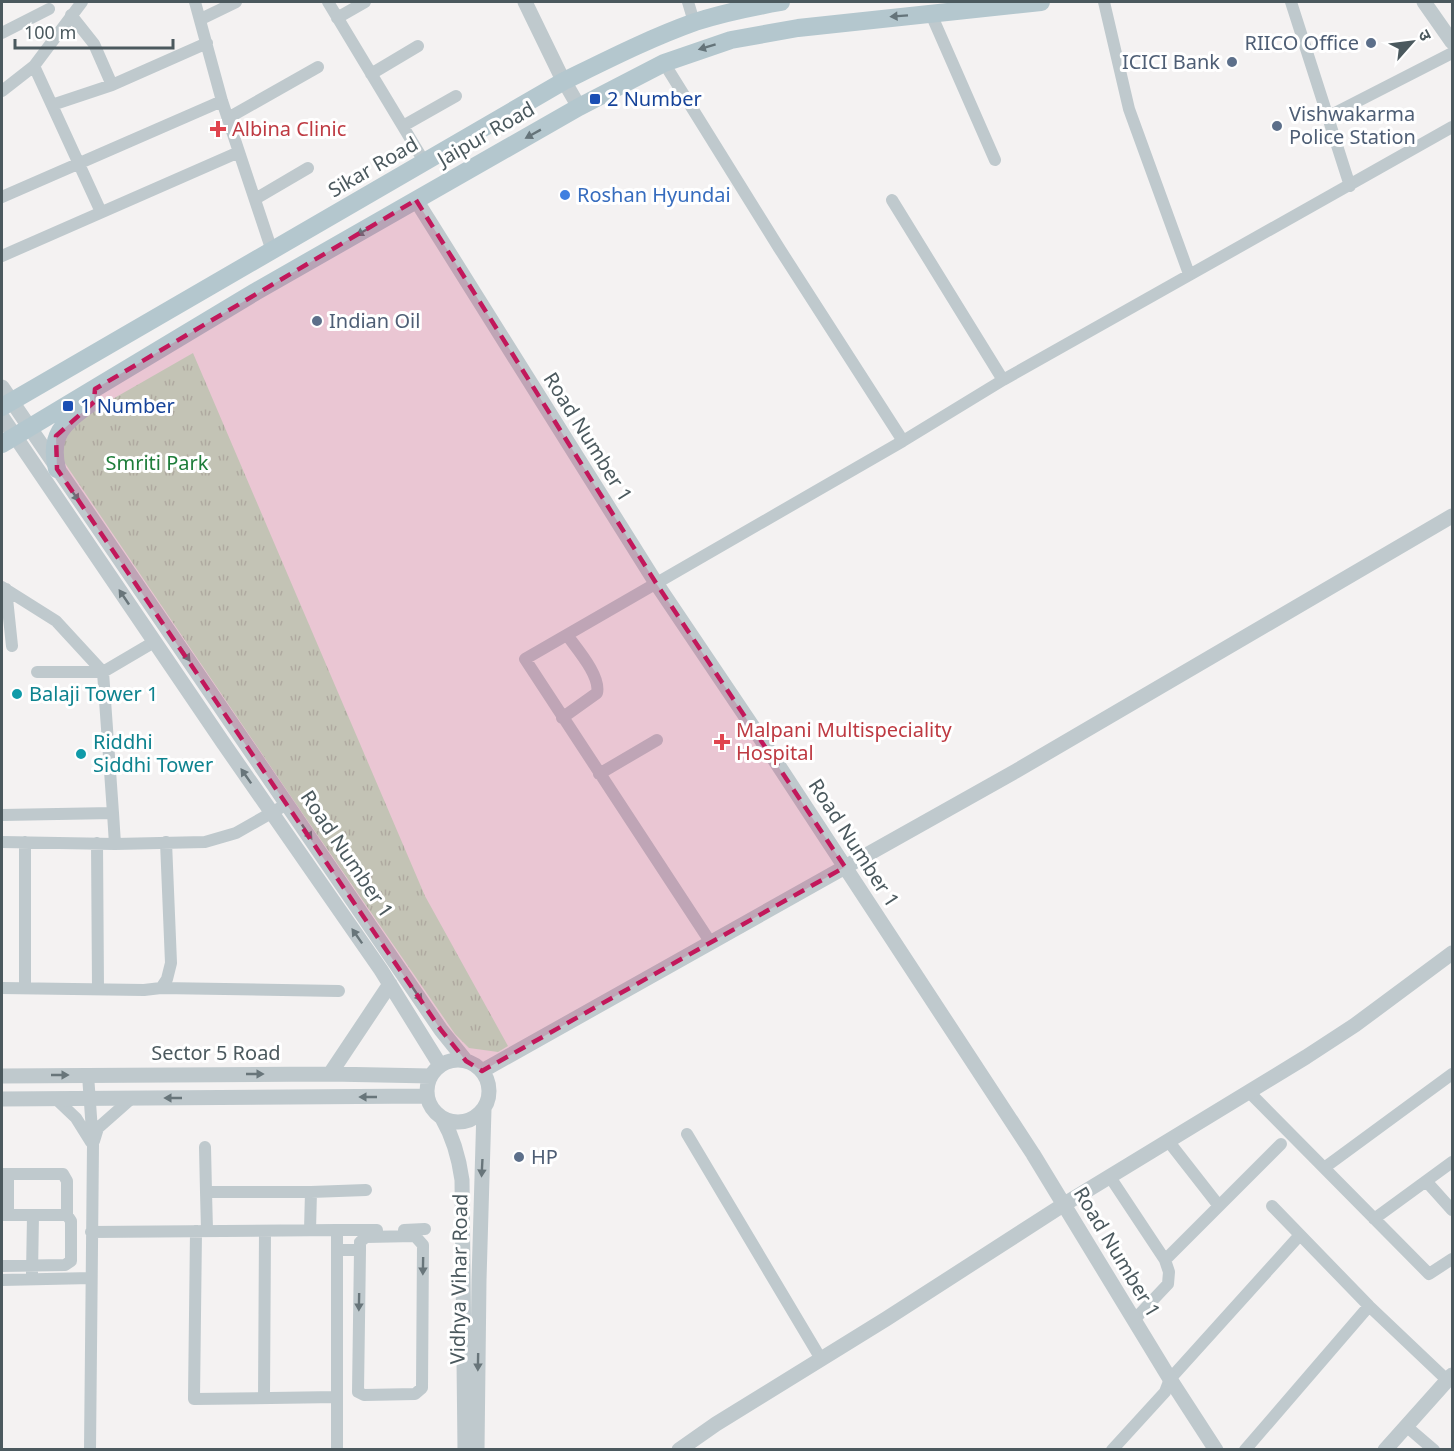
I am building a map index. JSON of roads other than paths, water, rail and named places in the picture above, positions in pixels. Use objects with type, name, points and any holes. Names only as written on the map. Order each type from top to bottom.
[{"type":"main road","name":"Sikar Road","points":[[5,402],[562,78],[693,19],[739,3],[782,2]]},
{"type":"main road","name":"Jaipur Road","points":[[15,436],[255,292],[579,107],[664,63],[731,40],[754,35],[874,19],[1041,2]]},
{"type":"main road","points":[[57,469],[53,448],[56,436],[63,427],[93,402],[95,389]]},
{"type":"street","points":[[2,91],[34,66],[82,2]]},
{"type":"street","points":[[195,2],[222,101],[271,248]]},
{"type":"street","points":[[201,19],[236,2]]},
{"type":"street","points":[[328,2],[423,159]]},
{"type":"street","points":[[337,18],[365,2]]},
{"type":"street","points":[[525,2],[562,78],[579,107]]},
{"type":"street","points":[[688,2],[693,19]]},
{"type":"street","points":[[1104,2],[1129,109],[1189,274]]},
{"type":"street","points":[[1291,2],[1350,186]]},
{"type":"street","points":[[1424,2],[1452,42]]},
{"type":"street","points":[[2,33],[47,5],[60,30]]},
{"type":"street","points":[[931,14],[995,160]]},
{"type":"street","points":[[71,15],[94,44],[112,85]]},
{"type":"street","points":[[52,105],[112,85],[207,43]]},
{"type":"street","points":[[371,74],[418,46]]},
{"type":"street","points":[[1327,117],[1452,53]]},
{"type":"street","points":[[664,63],[778,248],[903,441]]},
{"type":"street","points":[[34,66],[101,212]]},
{"type":"street","points":[[228,118],[318,67]]},
{"type":"street","points":[[403,126],[456,96]]},
{"type":"street","points":[[2,197],[222,101]]},
{"type":"street","points":[[711,943],[525,659],[903,441],[1003,380],[1452,127]]},
{"type":"street","points":[[2,256],[239,152]]},
{"type":"street","points":[[255,199],[308,168]]},
{"type":"street","name":"Road Number 1","points":[[416,200],[656,583],[1033,1154],[1170,1379],[1216,1449]]},
{"type":"street","points":[[892,200],[1003,380]]},
{"type":"street","name":"Road Number 1","points":[[5,402],[15,436],[390,984],[435,1071]]},
{"type":"street","name":"Road Number 1","points":[[15,436],[57,469],[441,1030],[466,1061]]},
{"type":"street","points":[[482,1071],[1016,771],[1452,516]]},
{"type":"street","points":[[4,588],[12,646]]},
{"type":"street","points":[[4,588],[56,621],[103,672],[115,844]]},
{"type":"street","points":[[562,718],[597,693],[598,688],[594,675],[567,635]]},
{"type":"street","points":[[37,672],[103,672],[154,642]]},
{"type":"street","points":[[599,774],[657,740]]},
{"type":"street","points":[[2,842],[115,844],[205,842],[236,833],[287,804]]},
{"type":"street","points":[[2,815],[113,813]]},
{"type":"street","points":[[24,987],[25,842]]},
{"type":"street","points":[[161,988],[167,979],[171,963],[166,842]]},
{"type":"street","points":[[97,843],[98,988]]},
{"type":"street","points":[[679,1449],[1063,1205],[1169,1142],[1355,1025],[1452,953]]},
{"type":"street","points":[[330,1074],[390,984]]},
{"type":"street","points":[[2,987],[339,991]]},
{"type":"street","points":[[452,1060],[466,1061],[482,1071],[489,1090],[484,1109],[474,1119],[461,1123],[442,1118],[430,1105],[427,1096],[427,1086],[435,1071],[452,1060]]},
{"type":"street","name":"Sector 5 Road","points":[[2,1076],[435,1071]]},
{"type":"street","points":[[1324,1168],[1452,1074]]},
{"type":"street","points":[[88,1075],[93,1145],[90,1449]]},
{"type":"street","points":[[1249,1092],[1429,1274],[1452,1259]]},
{"type":"street","points":[[2,1099],[427,1096]]},
{"type":"street","points":[[93,1145],[98,1128],[132,1098]]},
{"type":"street","points":[[56,1099],[76,1118],[93,1145]]},
{"type":"street","name":"Vidhya Vihar Road","points":[[477,1449],[484,1109]]},
{"type":"street","name":"Vidhya Vihar Road","points":[[442,1118],[450,1133],[460,1164],[462,1180],[465,1449]]},
{"type":"street","points":[[687,1134],[821,1359]]},
{"type":"street","points":[[1169,1142],[1219,1206]]},
{"type":"street","points":[[1164,1260],[1281,1144]]},
{"type":"street","points":[[205,1147],[206,1192],[194,1399],[337,1397]]},
{"type":"street","points":[[1374,1219],[1452,1162]]},
{"type":"street","points":[[2,1266],[65,1265],[71,1261],[71,1221],[67,1215],[67,1181],[63,1174],[5,1174],[5,1215],[67,1215]]},
{"type":"street","points":[[1110,1177],[1164,1260],[1169,1272],[1168,1284],[1134,1320]]},
{"type":"street","points":[[1426,1181],[1452,1210]]},
{"type":"street","points":[[206,1192],[366,1190]]},
{"type":"street","points":[[310,1230],[311,1192]]},
{"type":"street","points":[[1272,1206],[1369,1306],[1450,1377],[1385,1449]]},
{"type":"street","points":[[32,1279],[33,1215]]},
{"type":"street","points":[[91,1232],[425,1229]]},
{"type":"street","points":[[337,1230],[338,1449]]},
{"type":"street","points":[[264,1398],[265,1231]]},
{"type":"street","points":[[415,1236],[423,1245],[422,1388],[415,1394],[360,1394],[360,1250],[360,1242],[366,1237],[415,1236]]},
{"type":"street","points":[[1112,1449],[1165,1392],[1170,1379],[1299,1236]]},
{"type":"street","points":[[337,1250],[360,1250]]},
{"type":"street","points":[[2,1280],[91,1278]]},
{"type":"street","points":[[1245,1449],[1369,1306]]},
{"type":"street","points":[[337,1337],[359,1337]]},
{"type":"street","points":[[337,1356],[359,1355]]},
{"type":"street","points":[[1406,1426],[1434,1449]]},
{"type":"place","name":"RIICO Office","points":[[1371,43]]},
{"type":"place","name":"ICICI Bank","points":[[1232,62]]},
{"type":"place","name":"2 Number","points":[[595,99]]},
{"type":"place","name":"Vishwakarma Police Station","points":[[1277,126]]},
{"type":"place","name":"Albina Clinic","points":[[218,129]]},
{"type":"place","name":"Roshan Hyundai","points":[[565,195]]},
{"type":"place","name":"Indian Oil","points":[[317,321]]},
{"type":"place","name":"1 Number","points":[[68,406]]},
{"type":"place","name":"Balaji Tower 1","points":[[17,694]]},
{"type":"place","name":"Malpani Multispeciality Hospital","points":[[722,742]]},
{"type":"place","name":"Riddhi Siddhi Tower","points":[[81,754]]},
{"type":"place","name":"HP","points":[[519,1157]]},
{"type":"park label","name":"Smriti Park","points":[[157,463]]}]
